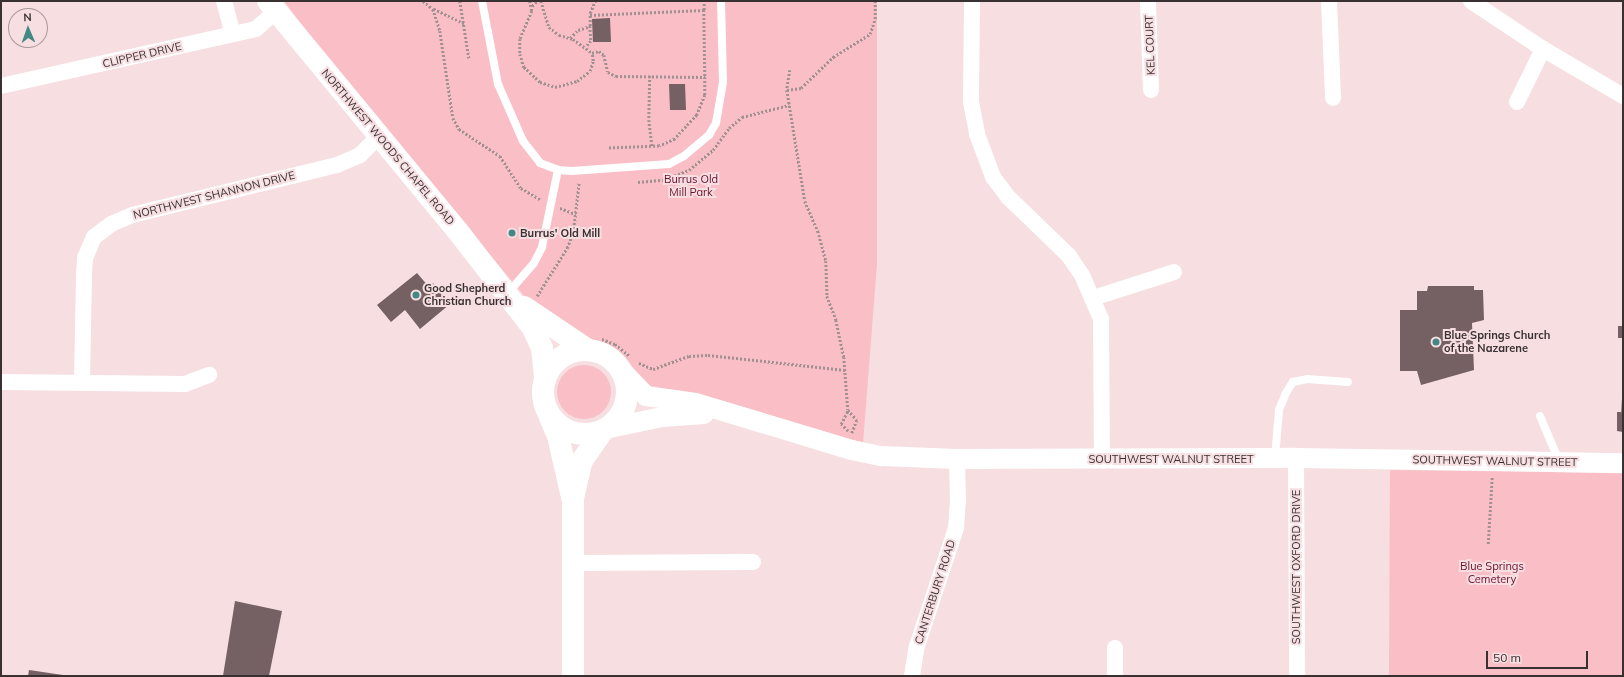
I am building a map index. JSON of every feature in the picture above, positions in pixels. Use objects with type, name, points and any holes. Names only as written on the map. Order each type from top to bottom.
[{"type":"main road","name":"NORTHWEST WOODS CHAPEL ROAD","points":[[272,6],[507,294],[533,328],[540,343],[545,379]]},
{"type":"main road","name":"NORTHWEST WOODS CHAPEL ROAD","points":[[507,294],[592,343]]},
{"type":"main road","points":[[573,498],[558,436],[545,406],[542,392],[545,379],[551,366],[561,357],[592,343],[622,371],[627,384],[628,398],[623,411],[581,462],[573,498],[573,676]]},
{"type":"main road","points":[[545,406],[552,419],[563,428],[576,433],[590,434],[607,429]]},
{"type":"street","points":[[224,1],[233,34]]},
{"type":"street","points":[[972,1],[971,102],[976,134],[993,177],[1008,197],[1069,256],[1093,298],[1101,319],[1102,459]]},
{"type":"street","name":"KEL COURT","points":[[1148,1],[1151,90]]},
{"type":"street","points":[[1329,1],[1333,98]]},
{"type":"street","points":[[1471,1],[1543,49],[1623,96]]},
{"type":"street","name":"CLIPPER DRIVE","points":[[1,86],[256,29],[272,6]]},
{"type":"street","points":[[1517,102],[1543,49]]},
{"type":"street","name":"NORTHWEST SHANNON DRIVE","points":[[82,381],[84,268],[94,237],[111,224],[132,215],[337,165],[360,155],[378,136]]},
{"type":"street","points":[[1093,298],[1174,272]]},
{"type":"street","name":"SOUTHWEST WALNUT STREET","points":[[622,371],[646,396],[696,403],[724,413],[881,456],[957,460],[1296,458],[1623,462]]},
{"type":"street","points":[[1,382],[82,381],[185,384],[209,375]]},
{"type":"street","name":"SOUTHWEST WALNUT STREET","points":[[607,429],[662,417],[724,413]]},
{"type":"street","name":"SOUTHWEST OXFORD DRIVE","points":[[1296,458],[1296,676]]},
{"type":"street","name":"CANTERBURY ROAD","points":[[912,676],[917,646],[956,528],[958,502],[957,460]]},
{"type":"street","points":[[573,563],[754,562]]},
{"type":"street","points":[[1115,648],[1115,676]]},
{"type":"lane","points":[[482,1],[502,100],[533,157],[540,164],[558,170],[656,166],[679,158],[702,143],[716,123],[721,100],[721,1]]},
{"type":"lane","points":[[507,294],[534,262],[542,247],[558,170]]},
{"type":"lane","points":[[1275,458],[1279,410],[1286,393],[1293,382],[1307,379],[1348,382]]},
{"type":"lane","points":[[1540,416],[1560,462]]},
{"type":"path","points":[[423,1],[433,9],[464,24]]},
{"type":"path","points":[[460,1],[469,58]]},
{"type":"path","points":[[530,1],[532,6]]},
{"type":"path","points":[[537,1],[532,6],[520,46],[524,67],[534,77],[555,86],[570,84],[590,71],[593,61],[592,53],[586,47],[570,38],[559,35],[549,27],[541,1]]},
{"type":"path","points":[[586,47],[591,41],[590,15],[595,1]]},
{"type":"path","points":[[608,148],[652,146],[675,139],[691,124],[705,95],[704,1]]},
{"type":"path","points":[[787,90],[801,88],[833,57],[870,34],[875,19],[874,1]]},
{"type":"path","points":[[433,9],[440,31],[450,104],[458,129],[491,148],[500,156],[521,188],[543,201]]},
{"type":"path","points":[[590,15],[704,10]]},
{"type":"path","points":[[570,38],[578,30],[590,26]]},
{"type":"path","points":[[592,53],[602,52],[606,68],[612,75],[705,76]]},
{"type":"path","points":[[790,70],[787,90],[805,201],[818,231],[824,255],[827,296],[836,320],[845,370],[848,410],[841,424],[851,434],[851,438]]},
{"type":"path","points":[[650,76],[649,120],[652,146]]},
{"type":"path","points":[[542,302],[536,297],[567,248],[574,233],[579,182]]},
{"type":"path","points":[[559,208],[576,214]]},
{"type":"path","points":[[592,343],[615,344],[640,364],[653,369],[689,356],[708,355],[845,370]]},
{"type":"path","points":[[848,410],[857,420],[855,432],[851,434]]},
{"type":"path","points":[[1488,544],[1493,461]]},
{"type":"green space","name":"Burrus Old Mill Park","points":[[284,1],[877,1],[877,264],[863,443],[733,404],[661,395],[607,351],[579,339],[531,304],[335,69]]},
{"type":"green space","points":[[584,365],[594,367],[603,373],[609,382],[611,392],[609,402],[603,411],[594,417],[584,419],[574,417],[565,411],[559,402],[557,392],[559,382],[565,373],[574,367]]},
{"type":"green space","name":"Blue Springs Cemetery","points":[[1390,470],[1623,473],[1623,676],[1389,676]]},
{"type":"building","points":[[610,18],[611,42],[593,42],[592,19]]},
{"type":"building","points":[[669,84],[685,84],[686,110],[670,110]]},
{"type":"building","name":"Good Shepherd Christian Church","points":[[417,273],[429,287],[433,283],[450,304],[420,329],[405,310],[391,322],[377,305]]},
{"type":"building","name":"Blue Springs Church of the Nazarene","points":[[1428,286],[1474,286],[1474,290],[1483,290],[1484,320],[1472,323],[1474,370],[1421,385],[1417,371],[1400,371],[1400,310],[1417,310],[1417,291],[1427,291]]},
{"type":"building","points":[[1618,326],[1623,326],[1623,338],[1618,338]]},
{"type":"building","points":[[1621,398],[1623,432],[1617,431],[1617,412],[1621,412]]},
{"type":"building","points":[[235,601],[282,611],[269,676],[223,676]]},
{"type":"building","points":[[29,670],[63,675],[63,676],[28,676]]},
{"type":"place","name":"Burrus' Old Mill","points":[[512,233]]},
{"type":"place","name":"Good Shepherd Christian Church","points":[[416,295]]},
{"type":"place","name":"Blue Springs Church of the Nazarene","points":[[1436,342]]}]
